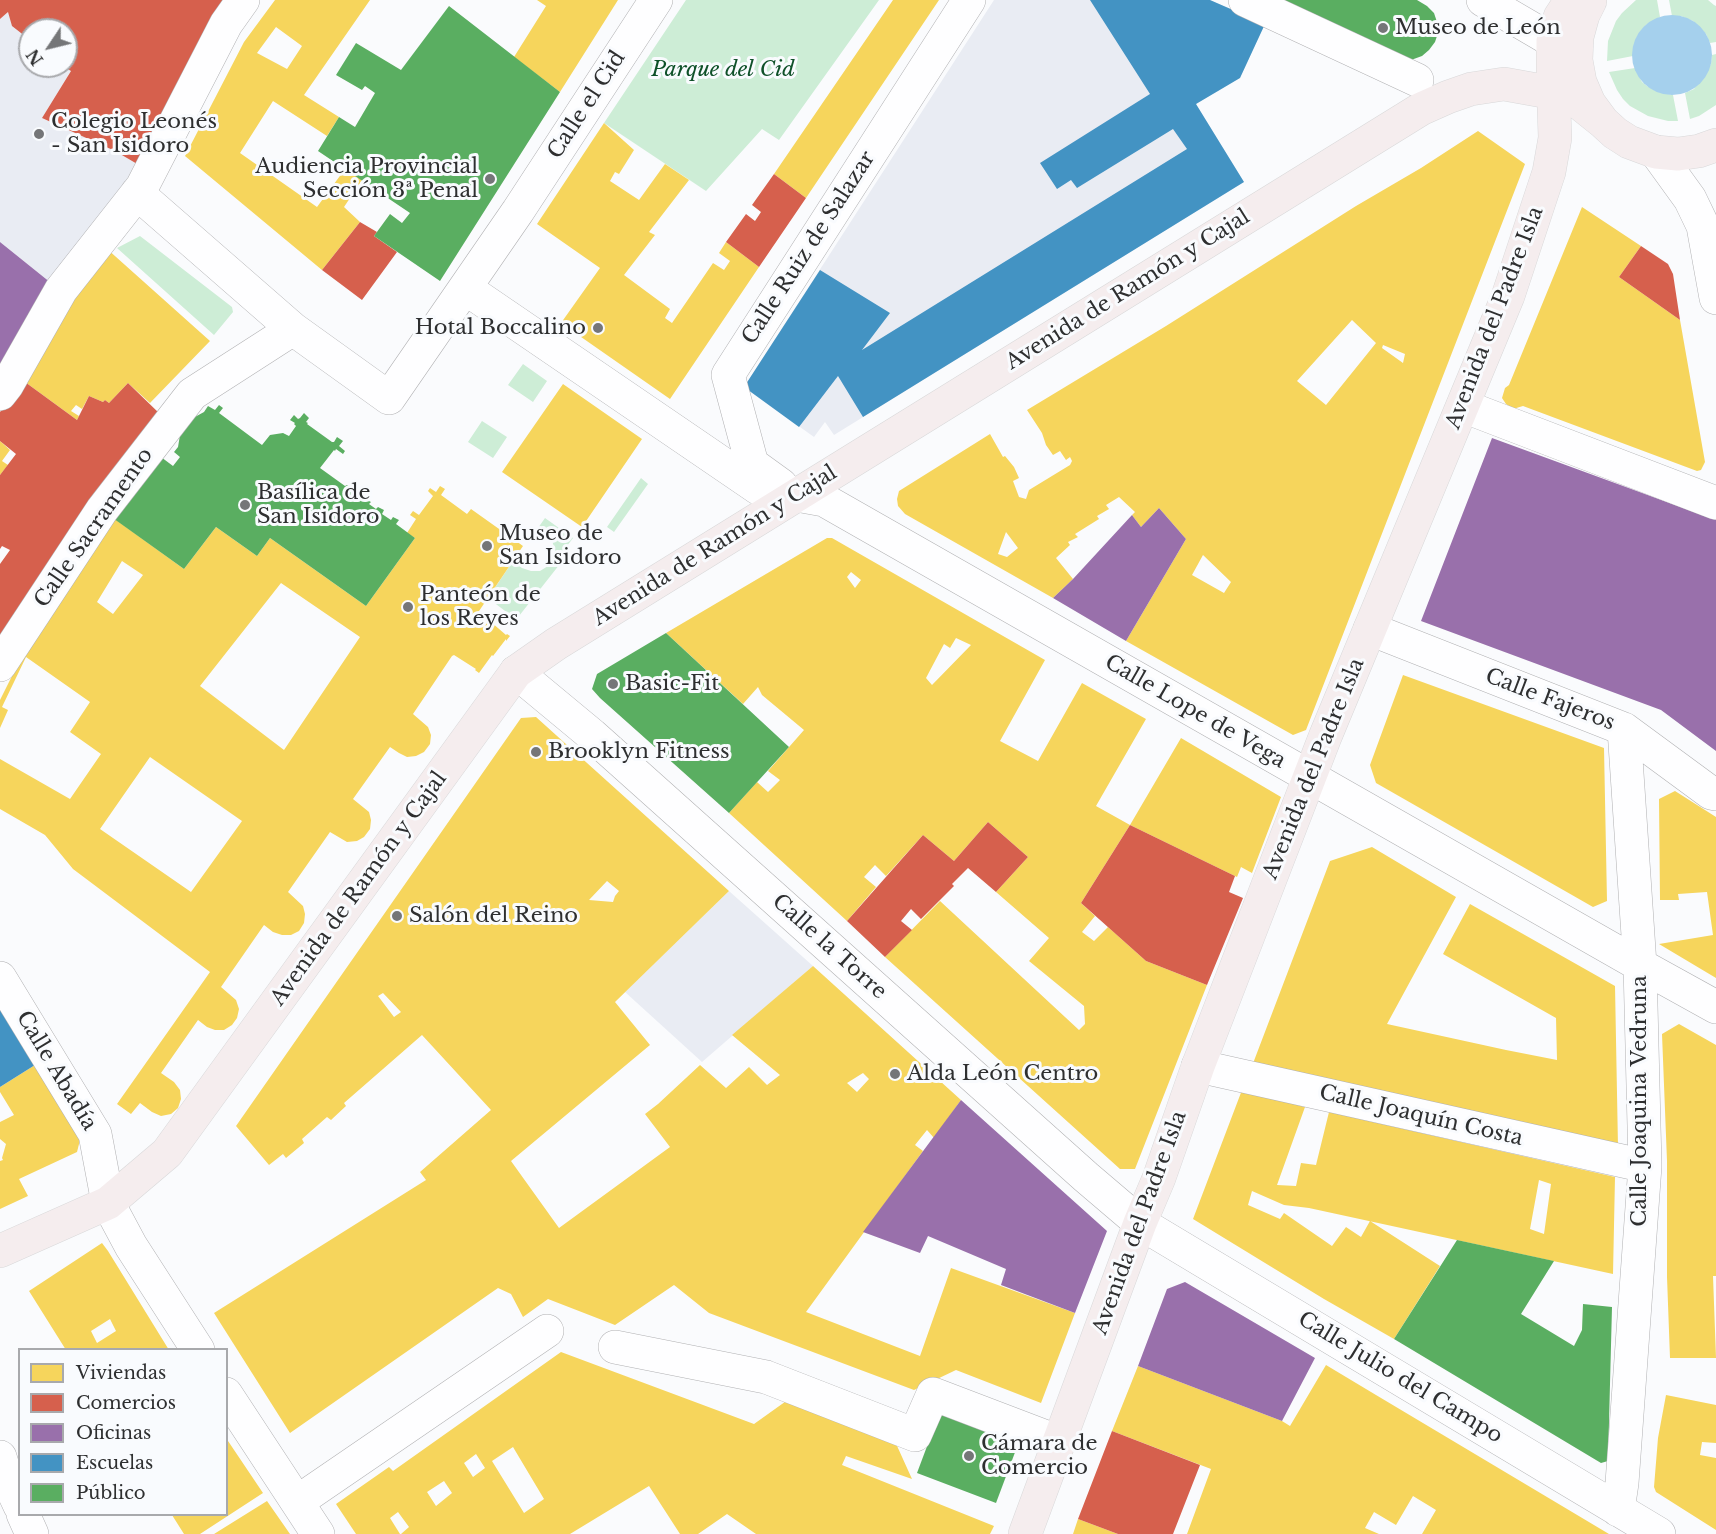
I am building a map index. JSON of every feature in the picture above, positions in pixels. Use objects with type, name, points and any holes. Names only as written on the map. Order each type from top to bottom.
[{"type":"main road","name":"Avenida del Padre Isla","points":[[1024,1534],[1140,1223],[1159,1178],[1198,1066],[1310,778],[1508,296],[1549,172],[1555,138],[1553,41],[1560,17],[1571,0]]},
{"type":"main road","points":[[1591,0],[1583,15],[1577,38],[1576,60],[1580,82],[1589,103],[1603,122]]},
{"type":"main road","name":"Avenida de Ramón y Cajal","points":[[0,1251],[108,1203],[167,1153],[516,672],[556,644],[1226,231],[1373,137],[1421,109],[1448,97],[1471,89],[1504,84],[1554,93],[1578,102],[1615,133],[1642,148],[1678,154],[1699,151],[1716,145]]},
{"type":"main road","points":[[1471,89],[1500,95],[1513,100],[1527,110],[1548,140],[1549,172]]},
{"type":"street","points":[[2,387],[61,290],[142,187],[226,24],[243,0]]},
{"type":"street","name":"Calle el Cid","points":[[293,329],[388,398],[518,211],[656,0]]},
{"type":"street","name":"Calle Ruiz de Salazar","points":[[796,494],[752,464],[728,375],[969,0]]},
{"type":"street","points":[[1245,0],[1417,80]]},
{"type":"street","points":[[1483,0],[1553,41]]},
{"type":"street","points":[[1656,152],[1690,199],[1703,226],[1716,298]]},
{"type":"street","points":[[136,194],[293,329]]},
{"type":"street","name":"Calle Lope de Vega","points":[[465,288],[758,488],[824,500],[1716,1007]]},
{"type":"street","name":"Calle Sacramento","points":[[0,665],[102,510],[192,393],[293,329]]},
{"type":"street","points":[[1463,406],[1716,503]]},
{"type":"street","name":"Calle Fajeros","points":[[1370,629],[1624,729],[1716,794]]},
{"type":"street","name":"Calle la Torre","points":[[516,672],[592,735],[1140,1223]]},
{"type":"street","name":"Calle Joaquina Vedruna","points":[[1618,1510],[1623,1472],[1645,1166],[1641,965],[1624,729]]},
{"type":"street","name":"Calle Abadía","points":[[0,978],[95,1134],[108,1203],[131,1245],[197,1348]]},
{"type":"street","name":"Calle Joaquín Costa","points":[[1198,1066],[1645,1166]]},
{"type":"street","name":"Calle Julio del Campo","points":[[1140,1223],[1659,1534]]},
{"type":"street","points":[[297,1502],[547,1331]]},
{"type":"street","points":[[615,1347],[766,1377],[915,1435],[933,1394],[1059,1442]]},
{"type":"street","points":[[228,1397],[318,1534]]},
{"type":"street","points":[[0,1457],[18,1502]]},
{"type":"street","points":[[23,1516],[32,1534]]},
{"type":"shaded area","points":[[994,0],[1210,0],[1265,24],[1240,78],[1196,104],[1244,182],[834,435],[825,422],[814,437],[744,387]]},
{"type":"shaded area","name":"Colegio Leonés - San Isidoro","points":[[8,12],[18,25],[18,78],[67,78],[42,118],[115,151],[144,168],[51,283],[0,242],[0,19]]},
{"type":"shaded area","points":[[729,891],[813,966],[702,1062],[625,992]]},
{"type":"green space","name":"Parque del Cid","points":[[686,0],[879,0],[779,140],[762,129],[706,191],[604,123]]},
{"type":"green space","points":[[1636,0],[1657,0],[1660,17],[1646,25],[1638,35],[1633,56],[1607,61],[1608,41],[1616,21]]},
{"type":"green space","points":[[1669,0],[1708,0],[1716,6],[1716,42],[1710,43],[1706,34],[1693,21],[1681,16],[1672,16]]},
{"type":"green space","points":[[1716,54],[1716,105],[1690,119],[1685,93],[1694,89],[1711,64],[1712,55]]},
{"type":"green space","points":[[1635,68],[1642,82],[1647,86],[1658,92],[1673,95],[1678,121],[1648,116],[1630,106],[1623,99],[1609,72]]},
{"type":"green space","points":[[140,236],[232,307],[233,312],[214,335],[117,248]]},
{"type":"green space","points":[[523,364],[547,381],[533,402],[508,385]]},
{"type":"green space","points":[[482,421],[507,437],[493,458],[468,442]]},
{"type":"green space","points":[[641,478],[648,484],[614,532],[607,527]]},
{"type":"green space","points":[[545,518],[573,538],[567,546],[567,555],[519,616],[513,617],[488,598],[513,561],[522,568],[540,571],[553,559],[555,549],[552,541],[538,528]]},
{"type":"water","points":[[1672,15],[1687,18],[1700,27],[1709,40],[1712,55],[1709,70],[1700,83],[1687,92],[1672,95],[1657,92],[1644,83],[1635,70],[1632,55],[1635,40],[1644,27],[1657,18]]},
{"type":"building: Viviendas","points":[[275,0],[370,0],[304,95],[339,117],[327,136],[273,101],[240,153],[317,207],[345,169],[362,180],[344,207],[360,222],[322,270],[185,156],[244,42]],"holes":[[[276,27],[302,46],[287,69],[257,53]]]},
{"type":"building: Viviendas","points":[[537,0],[618,0],[560,92],[514,57],[546,6]]},
{"type":"building: Viviendas","points":[[893,0],[939,0],[806,198],[774,174]]},
{"type":"building: Viviendas","points":[[604,123],[634,150],[619,174],[615,172],[610,181],[639,200],[665,164],[689,180],[649,232],[655,235],[624,275],[670,309],[665,318],[672,323],[713,263],[724,270],[730,261],[719,253],[726,242],[759,267],[670,399],[561,323],[600,268],[537,224]]},
{"type":"building: Viviendas","points":[[1478,131],[1525,164],[1306,730],[1293,735],[1126,641],[1186,539],[1159,508],[1141,527],[1132,515],[1135,512],[1119,497],[1106,505],[1109,509],[1097,516],[1099,519],[1075,534],[1078,537],[1068,542],[1070,545],[1056,558],[1073,579],[1053,598],[905,514],[898,506],[899,491],[990,434],[1003,457],[1005,456],[1014,467],[1019,478],[1013,481],[1019,497],[1026,499],[1029,490],[1070,465],[1072,461],[1070,457],[1066,460],[1060,451],[1053,455],[1027,410]],"holes":[[[1352,320],[1376,343],[1326,405],[1297,381]],[[1383,345],[1405,354],[1403,363],[1382,348]],[[1006,532],[1018,548],[1007,557],[998,554]],[[1203,555],[1231,582],[1224,593],[1192,575]]]},
{"type":"building: Viviendas","points":[[1582,207],[1641,246],[1619,277],[1680,320],[1705,462],[1701,470],[1697,471],[1523,406],[1513,409],[1502,398]]},
{"type":"building: Viviendas","points":[[106,248],[210,341],[150,403],[128,383],[109,403],[89,396],[82,409],[76,405],[71,411],[79,416],[77,420],[25,382]]},
{"type":"building: Viviendas","points":[[563,384],[642,439],[582,527],[502,472]]},
{"type":"building: Viviendas","points":[[0,441],[10,450],[2,461],[8,465],[0,475]]},
{"type":"building: Viviendas","points":[[440,486],[445,489],[441,495],[467,514],[471,509],[523,546],[477,614],[510,636],[479,673],[454,655],[452,656],[413,714],[428,727],[431,735],[430,744],[424,752],[407,757],[390,747],[353,799],[369,812],[370,829],[364,837],[357,841],[347,842],[330,832],[288,892],[303,906],[304,923],[299,931],[291,935],[282,935],[264,925],[221,987],[236,1000],[239,1009],[237,1018],[224,1030],[207,1027],[198,1020],[161,1073],[174,1082],[180,1090],[181,1099],[178,1108],[171,1114],[161,1116],[140,1103],[131,1114],[117,1104],[210,972],[73,869],[45,835],[0,809],[0,759],[70,799],[101,754],[70,732],[90,702],[26,657],[2,707],[8,710],[0,728],[0,700],[24,652],[112,517],[184,569],[216,527],[257,556],[270,538],[366,606],[415,538],[407,533],[416,519],[410,515],[413,511],[419,515],[433,496],[428,491],[430,488],[436,492]],"holes":[[[122,561],[143,575],[113,614],[97,602]],[[281,583],[360,637],[284,750],[200,686]],[[150,757],[242,821],[191,892],[100,829]]]},
{"type":"building: Viviendas","points":[[827,538],[832,538],[1045,660],[1000,741],[1038,761],[1082,683],[1146,719],[1096,806],[1130,825],[1081,903],[1095,916],[1082,932],[1094,941],[1108,927],[1146,961],[1207,985],[1135,1169],[1120,1169],[885,957],[940,901],[1079,1030],[1085,1024],[1084,1006],[1029,961],[1049,938],[996,892],[1028,857],[988,822],[954,861],[923,835],[886,876],[875,865],[864,877],[876,887],[847,921],[729,813],[757,782],[768,792],[780,780],[768,771],[804,730],[762,695],[758,687],[743,704],[666,633]],"holes":[[[851,572],[861,580],[855,588],[847,577]],[[956,638],[971,645],[932,685],[926,678],[944,644],[950,648]]]},
{"type":"building: Viviendas","points":[[1403,675],[1604,748],[1607,901],[1593,907],[1376,783],[1370,765]]},
{"type":"building: Viviendas","points":[[536,717],[729,891],[615,1002],[650,1045],[511,1161],[559,1228],[670,1147],[645,1114],[700,1065],[726,1088],[749,1067],[767,1085],[780,1075],[732,1035],[813,966],[961,1100],[934,1138],[927,1130],[915,1145],[923,1151],[806,1312],[920,1356],[951,1268],[1075,1313],[1041,1403],[956,1370],[914,1390],[709,1313],[674,1285],[615,1325],[548,1299],[523,1317],[511,1294],[498,1288],[290,1433],[214,1313],[426,1180],[420,1172],[491,1110],[422,1035],[344,1103],[346,1106],[331,1120],[327,1117],[302,1139],[304,1143],[286,1158],[283,1154],[269,1165],[236,1126],[521,718]],"holes":[[[607,881],[619,891],[613,902],[589,900]],[[383,993],[401,1012],[394,1017],[378,996]],[[863,1073],[869,1079],[857,1092],[847,1083]]]},
{"type":"building: Viviendas","points":[[1181,738],[1281,797],[1252,873],[1241,867],[1237,877],[1130,825]]},
{"type":"building: Viviendas","points":[[1675,791],[1716,817],[1716,978],[1659,944],[1713,935],[1707,892],[1678,894],[1679,900],[1660,900],[1659,799]]},
{"type":"building: Viviendas","points":[[1372,847],[1456,897],[1387,1024],[1557,1060],[1556,1018],[1443,954],[1470,904],[1615,986],[1618,1147],[1252,1066],[1330,861]]},
{"type":"building: Viviendas","points":[[1679,1024],[1716,1045],[1716,1276],[1713,1276],[1716,1358],[1670,1358],[1667,1161],[1662,1034]]},
{"type":"building: Viviendas","points":[[35,1065],[80,1140],[77,1152],[19,1179],[28,1196],[0,1209],[0,1161],[3,1160],[6,1144],[0,1139],[0,1122],[14,1115],[0,1092],[0,1087]]},
{"type":"building: Viviendas","points":[[1242,1090],[1305,1107],[1277,1185],[1296,1186],[1301,1163],[1316,1165],[1329,1112],[1615,1177],[1613,1274],[1371,1221],[1440,1266],[1394,1339],[1193,1219]],"holes":[[[1539,1180],[1551,1184],[1544,1234],[1530,1229]],[[1252,1191],[1284,1205],[1370,1221],[1361,1237],[1346,1227],[1332,1246],[1284,1213],[1280,1219],[1248,1205]]]},
{"type":"building: Viviendas","points":[[102,1243],[168,1348],[65,1348],[29,1291]],"holes":[[[110,1319],[116,1331],[97,1343],[91,1331]]]},
{"type":"building: Viviendas","points":[[561,1352],[754,1424],[789,1399],[893,1437],[912,1479],[846,1456],[842,1465],[994,1526],[990,1534],[756,1534],[727,1514],[698,1534],[680,1534],[649,1486],[570,1534],[401,1534],[409,1527],[398,1512],[390,1518],[400,1534],[356,1534],[336,1504],[389,1467],[393,1471]],"holes":[[[513,1447],[544,1499],[524,1513],[492,1461]],[[476,1454],[485,1468],[473,1477],[464,1463]],[[444,1481],[452,1493],[436,1506],[427,1492]]]},
{"type":"building: Viviendas","points":[[1326,1365],[1609,1534],[1422,1534],[1436,1510],[1413,1496],[1396,1525],[1374,1512],[1365,1528],[1379,1534],[1187,1534],[1211,1469],[1112,1431],[1138,1366],[1290,1426]]},
{"type":"building: Viviendas","points":[[1666,1395],[1716,1405],[1716,1443],[1702,1442],[1700,1455],[1716,1458],[1716,1530],[1656,1492],[1654,1487],[1658,1438]]},
{"type":"building: Viviendas","points":[[228,1441],[263,1493],[228,1516]]},
{"type":"building: Viviendas","points":[[267,1501],[290,1534],[214,1534]]},
{"type":"building: Viviendas","points":[[173,1516],[228,1516],[200,1534],[184,1534]]},
{"type":"building: Viviendas","points":[[1078,1519],[1118,1534],[1073,1534]]},
{"type":"building: Comercios","points":[[0,0],[230,0],[144,168],[115,151],[42,118],[67,78],[78,78],[78,18],[18,18],[18,31],[12,26],[8,12],[0,19]]},
{"type":"building: Comercios","points":[[774,174],[806,198],[759,267],[726,242],[746,214],[755,221],[761,212],[752,205]]},
{"type":"building: Comercios","points":[[360,222],[377,232],[374,236],[397,252],[362,300],[322,270]]},
{"type":"building: Comercios","points":[[1641,246],[1668,264],[1673,274],[1680,320],[1619,277]]},
{"type":"building: Comercios","points":[[25,382],[77,420],[89,396],[109,403],[128,383],[161,415],[0,641],[0,564],[10,550],[2,546],[0,549],[0,475],[16,454],[0,441],[0,412]]},
{"type":"building: Comercios","points":[[988,822],[1028,857],[996,892],[968,868],[952,884],[954,886],[921,919],[911,909],[901,921],[912,930],[885,957],[847,921],[923,835],[954,861]]},
{"type":"building: Comercios","points":[[1130,825],[1235,876],[1229,892],[1243,898],[1207,985],[1146,961],[1081,903]]},
{"type":"building: Comercios","points":[[1112,1431],[1200,1465],[1173,1534],[1118,1534],[1078,1519]]},
{"type":"building: Oficinas","points":[[0,242],[51,283],[0,367]]},
{"type":"building: Oficinas","points":[[1492,438],[1716,520],[1716,751],[1661,710],[1421,621]]},
{"type":"building: Oficinas","points":[[1159,508],[1186,539],[1126,641],[1053,598],[1132,515],[1141,527]]},
{"type":"building: Oficinas","points":[[961,1100],[1107,1231],[1075,1313],[1001,1285],[1006,1269],[928,1236],[920,1253],[863,1232]]},
{"type":"building: Oficinas","points":[[1185,1282],[1315,1358],[1282,1421],[1138,1366],[1167,1289]]},
{"type":"building: Escuelas","points":[[1090,0],[1210,0],[1265,24],[1240,78],[1196,104],[1244,182],[863,417],[838,376],[799,427],[744,387],[820,270],[890,313],[862,350],[1187,149],[1173,129],[1077,188],[1071,180],[1057,189],[1040,163],[1150,94]]},
{"type":"building: Escuelas","points":[[0,1008],[35,1065],[0,1087]]},
{"type":"building: Público","name":"Museo de León","points":[[1266,0],[1417,0],[1434,13],[1438,33],[1429,50],[1422,56],[1411,60]]},
{"type":"building: Público","points":[[449,6],[560,92],[440,281],[374,236],[390,214],[402,223],[410,213],[318,151],[339,117],[355,127],[375,93],[365,86],[362,90],[336,75],[356,43],[401,70]]},
{"type":"building: Público","name":"Basílica de San Isidoro","points":[[219,405],[223,408],[219,413],[262,445],[270,435],[283,433],[289,436],[296,426],[290,420],[294,415],[300,418],[304,413],[309,418],[307,424],[332,442],[337,437],[343,441],[339,446],[345,451],[343,454],[334,450],[320,468],[345,486],[350,487],[349,489],[366,502],[367,500],[371,502],[369,504],[376,509],[378,507],[384,510],[382,514],[391,520],[393,517],[399,520],[396,524],[415,538],[366,606],[270,538],[257,556],[216,527],[184,569],[110,516],[157,454],[173,466],[180,457],[174,452],[178,447],[180,435],[193,418],[204,412],[208,406],[215,410]]},
{"type":"building: Público","points":[[666,633],[789,747],[729,813],[592,689],[597,674]]},
{"type":"building: Público","points":[[1457,1240],[1554,1261],[1521,1314],[1574,1346],[1582,1330],[1583,1304],[1612,1307],[1608,1461],[1601,1463],[1394,1339]]},
{"type":"building: Público","name":"Cámara de Comercio","points":[[941,1409],[1020,1439],[996,1503],[917,1473]]},
{"type":"place","name":"Museo de León","points":[[1383,28]]},
{"type":"place","name":"Colegio Leonés - San Isidoro","points":[[39,134]]},
{"type":"place","name":"Audiencia Provincial Sección 3ª Penal","points":[[490,179]]},
{"type":"place","name":"Hotal Boccalino","points":[[598,328]]},
{"type":"place","name":"Basílica de San Isidoro","points":[[245,505]]},
{"type":"place","name":"Museo de San Isidoro","points":[[487,546]]},
{"type":"place","name":"Panteón de los Reyes","points":[[408,607]]},
{"type":"place","name":"Basic-Fit","points":[[613,684]]},
{"type":"place","name":"Brooklyn Fitness","points":[[536,752]]},
{"type":"place","name":"Salón del Reino","points":[[397,916]]},
{"type":"place","name":"Alda León Centro","points":[[895,1074]]},
{"type":"place","name":"Cámara de Comercio","points":[[969,1456]]}]
